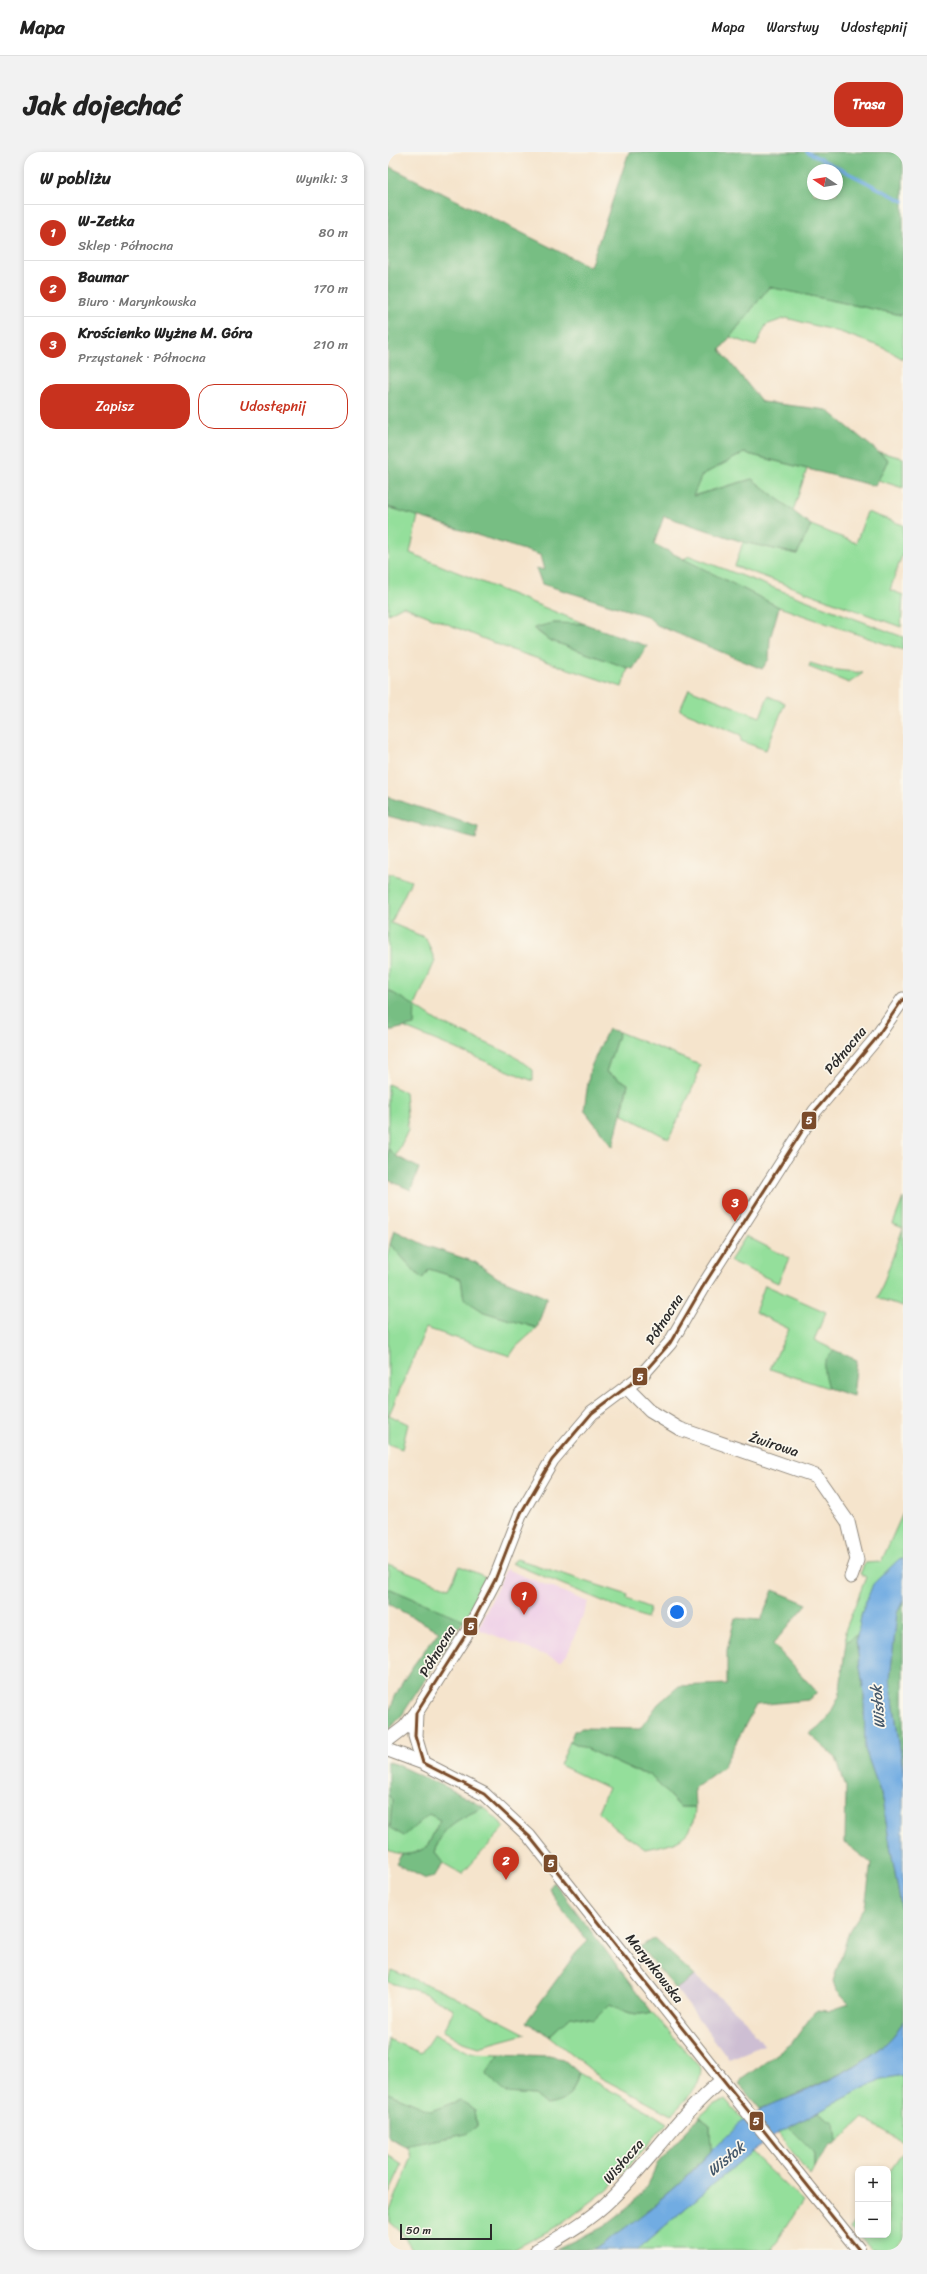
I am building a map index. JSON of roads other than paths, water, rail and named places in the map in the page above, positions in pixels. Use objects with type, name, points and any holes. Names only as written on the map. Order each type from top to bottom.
[{"type":"street","name":"Północna","points":[[388,1740],[405,1727],[416,1714],[468,1631],[495,1580],[521,1513],[552,1460],[592,1413],[643,1374],[670,1343],[702,1288],[815,1111],[874,1041],[903,999]]},
{"type":"street","name":"Żwirowa","points":[[626,1387],[650,1411],[680,1429],[816,1476],[848,1522],[857,1560],[851,1577]]},
{"type":"street","name":"Północna","points":[[416,1714],[415,1736],[423,1763]]},
{"type":"street","name":"Marynkowska","points":[[388,1750],[423,1763],[484,1794],[529,1836],[792,2168],[859,2250]]},
{"type":"street","name":"Wisłocza","points":[[537,2250],[579,2226],[612,2198],[678,2124],[722,2080]]},
{"type":"water","name":"Wisłok","points":[[903,1559],[903,1601],[897,1613],[890,1679],[903,1770],[903,1918],[881,1794],[865,1749],[864,1692],[856,1642],[862,1612],[873,1584],[898,1560]]},
{"type":"water","name":"Wisłok","points":[[903,2020],[903,2075],[881,2079],[780,2132],[751,2152],[637,2250],[594,2250],[616,2235],[668,2194],[688,2176],[727,2135],[748,2117],[766,2107],[822,2084],[863,2061],[888,2042],[897,2031]]},
{"type":"waterway","points":[[807,152],[903,201]]},
{"type":"place","name":"Krościenko Wyżne M. Góra","points":[[735,1222]]},
{"type":"place","name":"W-Zetka","points":[[524,1615]]},
{"type":"place","name":"Baumar","points":[[506,1880]]}]
